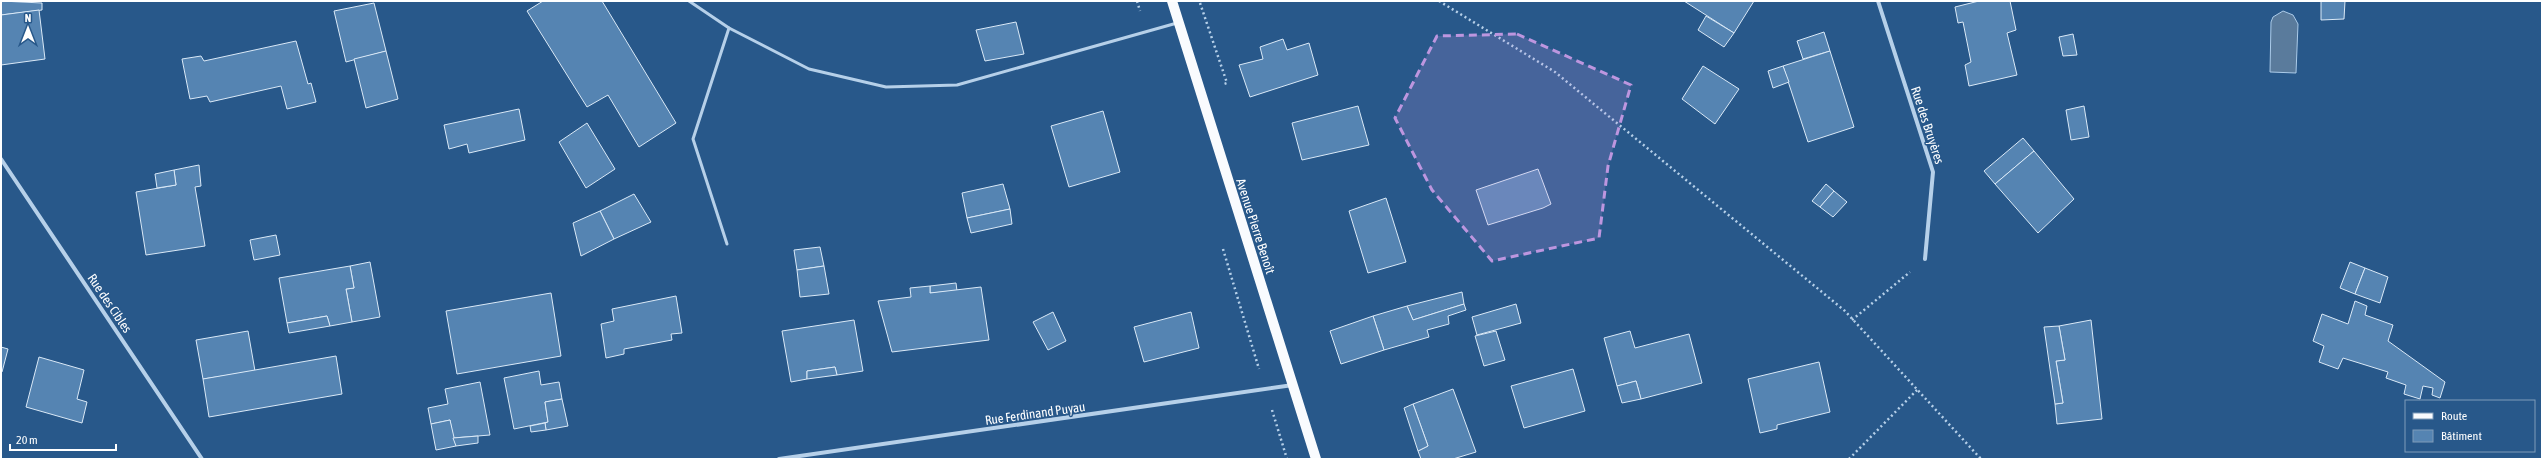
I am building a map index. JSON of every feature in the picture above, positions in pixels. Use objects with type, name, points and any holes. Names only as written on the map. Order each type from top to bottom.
[{"type":"main road","name":"Avenue Pierre Benoît","points":[[1172,1],[1294,385],[1316,459]]},
{"type":"street","name":"Rue des Bruyères","points":[[1878,1],[1933,172],[1925,259]]},
{"type":"street","name":"Rue des Cibles","points":[[1,159],[202,459]]},
{"type":"street","name":"Rue Ferdinand Puyau","points":[[779,459],[1294,385]]},
{"type":"lane","points":[[689,1],[729,28],[808,69],[886,87],[957,85],[1179,22]]},
{"type":"lane","points":[[726,244],[693,139],[729,28]]},
{"type":"path","points":[[1199,1],[1227,83],[1217,86]]},
{"type":"path","points":[[1439,1],[1555,72],[1852,320],[1981,459]]},
{"type":"path","points":[[1852,320],[1925,259]]},
{"type":"path","points":[[1849,459],[1917,390]]},
{"type":"path","points":[[1277,426],[1287,459]]},
{"type":"highlighted area","points":[[1517,34],[1631,85],[1608,166],[1599,238],[1492,261],[1432,190],[1395,118],[1437,36]]},
{"type":"water","points":[[2283,11],[2293,15],[2298,24],[2296,73],[2270,72],[2271,22],[2273,17]]},
{"type":"building","points":[[1,1],[42,3],[42,10],[1,15]]},
{"type":"building","points":[[543,1],[602,1],[676,123],[639,147],[608,95],[587,107],[527,11]]},
{"type":"building","points":[[1684,1],[1754,1],[1734,33]]},
{"type":"building","points":[[1979,1],[2010,1],[2016,30],[2007,33],[2017,75],[1969,86],[1965,65],[1971,62],[1963,22],[1958,23],[1955,7]]},
{"type":"building","points":[[2321,1],[2345,1],[2344,19],[2321,20]]},
{"type":"building","points":[[374,3],[386,51],[346,62],[334,11]]},
{"type":"building","points":[[39,10],[45,59],[1,65],[1,15]]},
{"type":"building","points":[[1706,16],[1734,33],[1724,47],[1698,30]]},
{"type":"building","points":[[1016,22],[1024,54],[985,61],[976,30]]},
{"type":"building","points":[[1824,32],[1830,51],[1803,59],[1797,41]]},
{"type":"building","points":[[2073,34],[2077,55],[2063,56],[2059,37]]},
{"type":"building","points":[[1283,39],[1287,50],[1309,43],[1318,75],[1250,97],[1239,65],[1263,59],[1260,47]]},
{"type":"building","points":[[296,41],[308,84],[311,83],[316,102],[287,109],[281,86],[210,102],[207,96],[190,99],[182,59],[201,56],[204,61]]},
{"type":"building","points":[[386,51],[398,99],[366,108],[354,59]]},
{"type":"building","points":[[1830,51],[1854,127],[1808,142],[1783,66]]},
{"type":"building","points":[[1703,66],[1739,89],[1715,124],[1682,99]]},
{"type":"building","points":[[1783,66],[1789,82],[1773,88],[1768,71]]},
{"type":"building","points":[[1358,106],[1369,145],[1302,160],[1292,123]]},
{"type":"building","points":[[2084,106],[2089,137],[2071,140],[2066,110]]},
{"type":"building","points":[[519,109],[525,140],[469,153],[467,144],[449,149],[444,125]]},
{"type":"building","points":[[1103,111],[1120,172],[1069,187],[1051,126]]},
{"type":"building","points":[[587,123],[615,169],[586,188],[559,142]]},
{"type":"building","points":[[2023,138],[2034,151],[1995,184],[1984,171]]},
{"type":"building","points":[[2034,151],[2074,199],[2038,233],[1995,184]]},
{"type":"building","points":[[199,165],[201,186],[195,187],[205,246],[146,255],[136,192],[176,185],[174,170]]},
{"type":"building","points":[[1538,169],[1551,204],[1543,208],[1488,225],[1476,190]]},
{"type":"building","points":[[174,170],[176,185],[157,188],[155,174]]},
{"type":"building","points":[[1003,184],[1010,209],[967,218],[962,193]]},
{"type":"building","points":[[1826,184],[1834,191],[1820,207],[1812,201]]},
{"type":"building","points":[[1834,191],[1847,202],[1833,217],[1820,207]]},
{"type":"building","points":[[634,194],[651,222],[614,239],[600,211]]},
{"type":"building","points":[[1386,198],[1406,262],[1368,273],[1349,211]]},
{"type":"building","points":[[1010,209],[1012,224],[971,233],[967,218]]},
{"type":"building","points":[[600,211],[614,239],[581,256],[573,223]]},
{"type":"building","points":[[276,235],[280,255],[254,260],[250,240]]},
{"type":"building","points":[[820,247],[824,266],[797,270],[794,250]]},
{"type":"building","points":[[370,262],[380,317],[352,322],[346,289],[354,288],[350,266]]},
{"type":"building","points":[[2350,262],[2365,268],[2355,294],[2340,288]]},
{"type":"building","points":[[350,266],[354,288],[346,289],[352,322],[330,326],[327,316],[287,323],[279,278]]},
{"type":"building","points":[[824,266],[829,294],[800,297],[797,270]]},
{"type":"building","points":[[2365,268],[2388,277],[2380,303],[2355,294]]},
{"type":"building","points":[[956,283],[957,291],[930,293],[930,286]]},
{"type":"building","points":[[930,286],[930,293],[981,287],[989,340],[892,352],[878,301],[911,297],[910,288]]},
{"type":"building","points":[[1462,292],[1464,304],[1413,320],[1407,306]]},
{"type":"building","points":[[551,293],[561,356],[457,374],[446,311]]},
{"type":"building","points":[[676,296],[682,333],[671,334],[672,340],[624,349],[624,354],[606,358],[601,324],[614,321],[612,309]]},
{"type":"building","points":[[2355,301],[2367,306],[2365,315],[2393,325],[2388,341],[2445,382],[2440,398],[2432,395],[2433,388],[2423,386],[2420,399],[2404,394],[2406,385],[2386,378],[2388,372],[2343,358],[2338,369],[2319,362],[2324,346],[2313,341],[2322,314],[2348,324]]},
{"type":"building","points":[[1464,304],[1466,310],[1448,316],[1449,324],[1427,330],[1429,337],[1384,350],[1373,316],[1407,306],[1413,320]]},
{"type":"building","points":[[1516,304],[1521,323],[1477,335],[1472,317]]},
{"type":"building","points":[[1053,312],[1066,341],[1048,350],[1033,322]]},
{"type":"building","points":[[1191,312],[1199,348],[1144,362],[1134,327]]},
{"type":"building","points":[[327,316],[330,326],[289,333],[287,323]]},
{"type":"building","points":[[1373,316],[1384,350],[1341,364],[1330,331]]},
{"type":"building","points":[[854,320],[863,371],[837,375],[835,367],[807,371],[807,379],[791,382],[782,331]]},
{"type":"building","points":[[2091,320],[2102,419],[2057,424],[2055,404],[2063,403],[2056,361],[2065,360],[2059,326]]},
{"type":"building","points":[[2059,326],[2065,360],[2056,361],[2063,403],[2055,404],[2044,327]]},
{"type":"building","points":[[248,331],[255,371],[203,379],[196,340]]},
{"type":"building","points":[[1496,331],[1505,360],[1484,366],[1475,336]]},
{"type":"building","points":[[1630,331],[1635,348],[1689,334],[1702,383],[1641,399],[1636,381],[1617,386],[1604,338]]},
{"type":"building","points":[[1,347],[8,349],[2,372],[1,372]]},
{"type":"building","points":[[336,356],[342,394],[209,417],[203,379]]},
{"type":"building","points":[[39,357],[84,370],[77,399],[87,402],[82,423],[26,407]]},
{"type":"building","points":[[1819,362],[1830,412],[1777,425],[1777,429],[1760,433],[1748,379]]},
{"type":"building","points":[[835,367],[837,375],[807,379],[807,371]]},
{"type":"building","points":[[1573,369],[1585,411],[1524,428],[1511,386]]},
{"type":"building","points":[[539,371],[541,385],[559,382],[562,399],[545,402],[548,422],[514,429],[504,378]]},
{"type":"building","points":[[1636,381],[1641,399],[1622,403],[1617,386]]},
{"type":"building","points":[[480,382],[490,435],[453,438],[450,420],[431,424],[428,408],[448,404],[445,389]]},
{"type":"building","points":[[1453,389],[1476,452],[1453,459],[1421,459],[1418,451],[1428,446],[1413,404]]},
{"type":"building","points":[[562,399],[568,426],[546,430],[545,423],[548,422],[545,402]]},
{"type":"building","points":[[1413,404],[1428,446],[1418,451],[1404,408]]},
{"type":"building","points":[[450,420],[456,446],[436,450],[431,424]]},
{"type":"building","points":[[545,423],[546,430],[531,432],[530,426]]},
{"type":"building","points":[[478,436],[478,443],[456,446],[453,438]]}]
